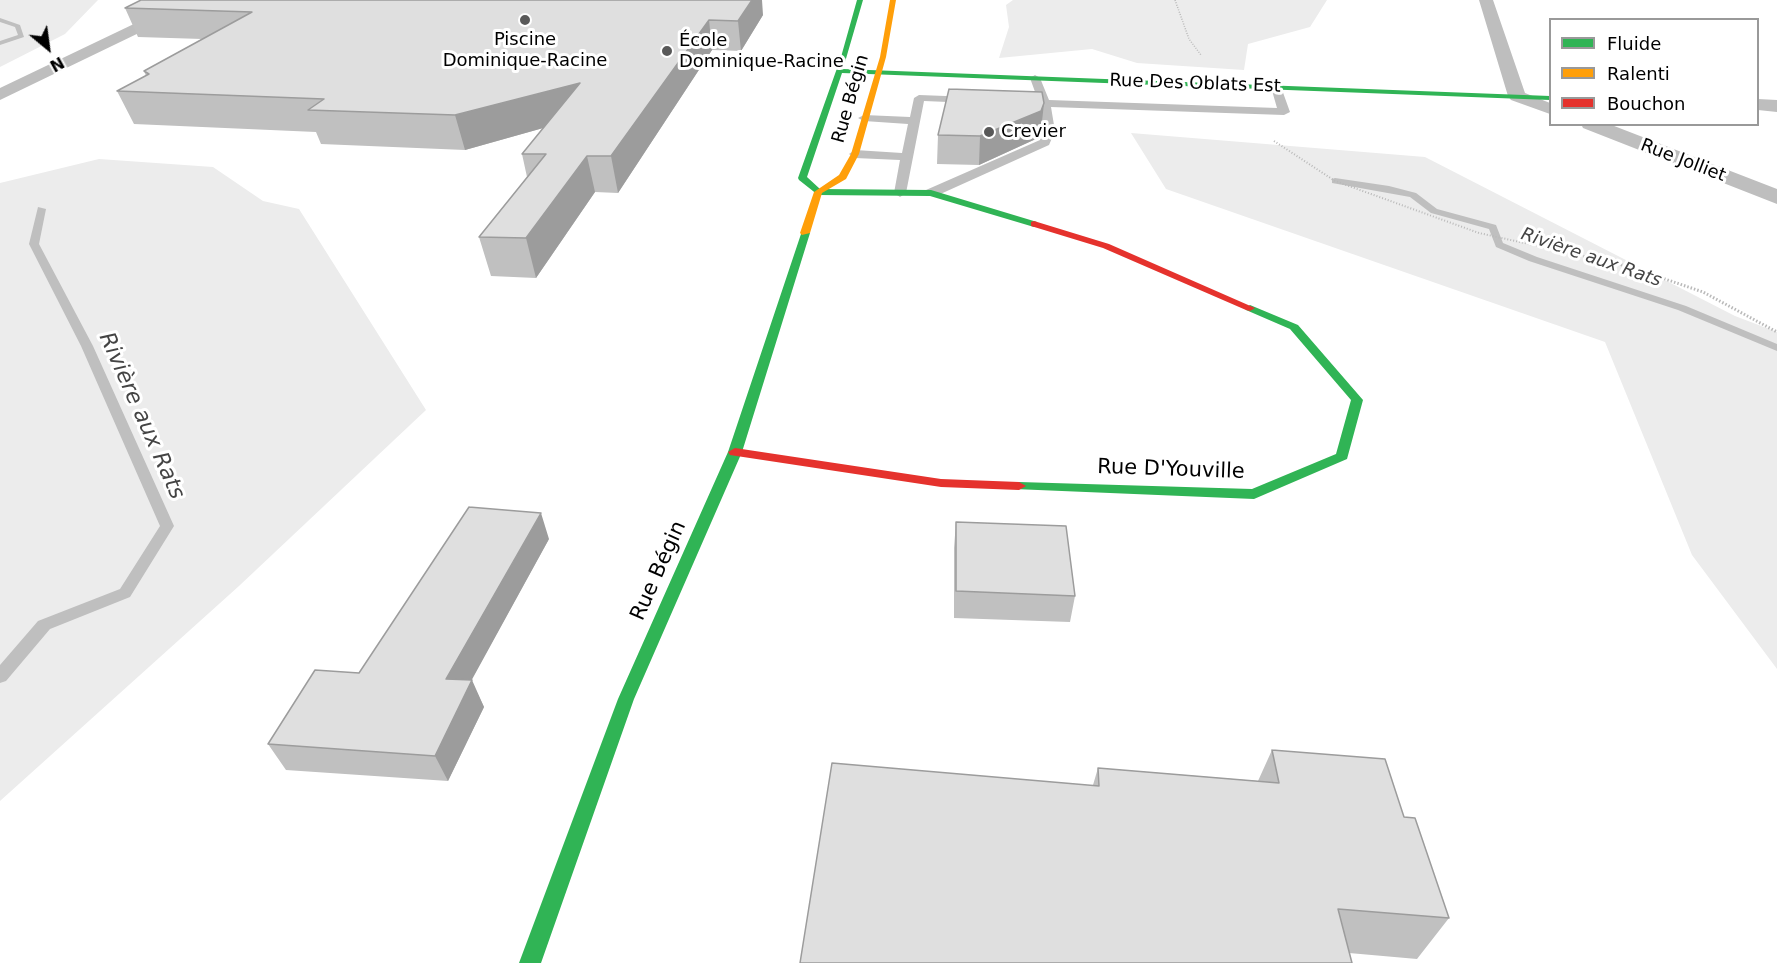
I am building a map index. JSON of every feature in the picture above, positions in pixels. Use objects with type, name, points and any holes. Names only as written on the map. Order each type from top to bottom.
[{"type":"street","points":[[0,95],[196,0]]},
{"type":"street","name":"Rue Bégin","points":[[818,192],[802,178],[840,71],[860,0]]},
{"type":"street","name":"Rue Bégin","points":[[530,963],[626,699],[735,452],[818,192],[843,177],[855,154],[878,72],[893,0]]},
{"type":"street","points":[[1486,0],[1517,96],[1549,108]]},
{"type":"street","name":"Rue Des Oblats Est","points":[[840,71],[1549,98]]},
{"type":"street","points":[[1759,105],[1777,106]]},
{"type":"street","name":"Rue Jolliet","points":[[1595,126],[1777,197]]},
{"type":"street","name":"Rue D'Youville","points":[[735,452],[941,483],[1254,494],[1342,456],[1357,400],[1294,327],[1106,246],[931,193],[818,192]]},
{"type":"lane","points":[[931,193],[1045,142],[1049,131],[1045,103],[1035,78]]},
{"type":"lane","points":[[900,193],[919,98],[1284,112],[1276,87]]},
{"type":"lane","points":[[864,118],[915,121]]},
{"type":"lane","points":[[855,154],[908,157]]},
{"type":"path","points":[[1176,0],[1189,39],[1222,85]]},
{"type":"path","points":[[1237,111],[1241,119],[1335,182],[1479,233],[1627,266],[1703,292],[1777,332]]},
{"type":"shaded area","points":[[0,0],[98,0],[65,34],[0,67]]},
{"type":"shaded area","points":[[1013,0],[1327,0],[1310,27],[1248,44],[1244,70],[1137,63],[1092,49],[999,58],[1009,27],[1006,5]]},
{"type":"shaded area","points":[[1131,133],[1425,157],[1735,316],[1777,332],[1777,669],[1692,555],[1605,342],[1166,189]]},
{"type":"shaded area","points":[[99,159],[213,167],[263,201],[299,209],[426,410],[239,586],[0,801],[0,183]]},
{"type":"building","points":[[141,0],[752,0],[738,21],[709,20],[611,156],[587,156],[526,238],[479,237],[546,154],[522,154],[580,83],[455,115],[308,110],[324,99],[117,91],[149,74],[144,71],[252,12],[125,8]]},
{"type":"building","points":[[949,89],[1042,92],[1044,103],[1041,111],[980,136],[938,135]]},
{"type":"building","points":[[469,507],[541,513],[446,679],[472,680],[435,756],[268,744],[315,670],[359,673]]},
{"type":"building","points":[[956,522],[1066,526],[1075,596],[956,591]]},
{"type":"building","points":[[1272,750],[1385,759],[1404,817],[1415,818],[1449,918],[1338,909],[1352,963],[800,963],[832,763],[1099,786],[1098,768],[1279,783]]},
{"type":"waterway","name":"Rivière aux Rats","points":[[0,20],[18,26],[22,36],[0,43]]},
{"type":"waterway","name":"Rivière aux Rats","points":[[1335,181],[1413,195],[1434,211],[1493,227],[1499,245],[1533,259],[1682,308],[1777,348]]},
{"type":"waterway","name":"Rivière aux Rats","points":[[0,676],[44,625],[125,593],[167,526],[87,346],[34,244],[41,209]]},
{"type":"traffic: fast","points":[[818,192],[802,178],[844,57],[860,0]]},
{"type":"traffic: fast","points":[[840,71],[1549,98]]},
{"type":"traffic: fast","points":[[818,192],[931,193],[1034,224]]},
{"type":"traffic: fast","points":[[530,963],[626,699],[735,452],[805,233]]},
{"type":"traffic: fast","points":[[1019,486],[1254,494],[1342,456],[1357,400],[1294,327],[1250,308]]},
{"type":"traffic: slow","points":[[805,233],[818,192],[843,177],[855,154],[883,57],[893,0]]},
{"type":"traffic: jam","points":[[1034,224],[1106,246],[1250,308]]},
{"type":"traffic: jam","points":[[735,452],[941,483],[1019,486]]},
{"type":"place","name":"Piscine Dominique-Racine","points":[[525,20]]},
{"type":"place","name":"École Dominique-Racine","points":[[667,51]]},
{"type":"place","name":"Crevier","points":[[989,132]]}]
